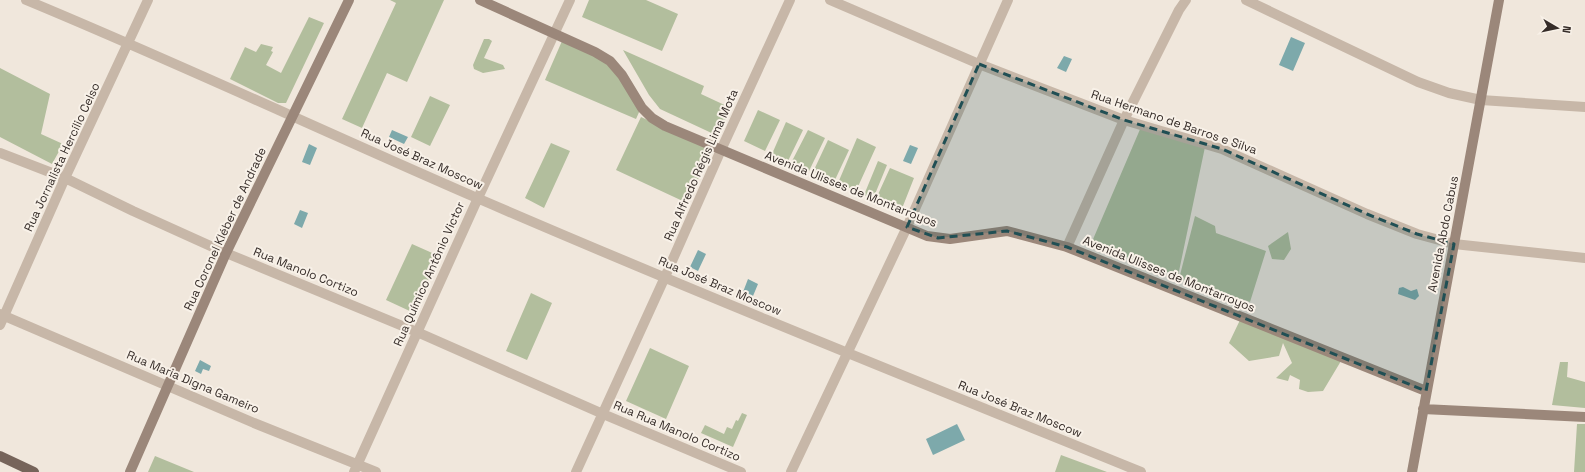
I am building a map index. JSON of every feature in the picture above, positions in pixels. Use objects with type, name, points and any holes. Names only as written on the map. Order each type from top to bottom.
[{"type":"main road","name":"Rua Coronel Kléber de Andrade","points":[[130,472],[226,253],[349,0]]},
{"type":"main road","name":"Avenida Ulisses de Montarroyos","points":[[480,0],[595,52],[610,61],[622,75],[642,108],[652,118],[665,126],[927,236],[950,239],[1007,231],[1067,247],[1426,392]]},
{"type":"main road","name":"Avenida Abdo Cabus","points":[[1412,472],[1499,0]]},
{"type":"main road","points":[[1423,409],[1585,417]]},
{"type":"main road","points":[[0,456],[34,472]]},
{"type":"street","points":[[26,0],[129,43]]},
{"type":"street","name":"Rua Jornalista Hercílio Celso","points":[[1,318],[148,0]]},
{"type":"street","name":"Rua Químico Antônio Victor","points":[[355,468],[570,0]]},
{"type":"street","name":"Rua Alfredo Régis Lima Mota","points":[[576,472],[790,0]]},
{"type":"street","name":"Rua Hermano de Barros e Silva","points":[[830,0],[979,64],[1124,120],[1222,149],[1367,214],[1417,234],[1454,244],[1585,258]]},
{"type":"street","points":[[791,472],[907,227],[1008,0]]},
{"type":"street","points":[[1067,247],[1124,120],[1179,10],[1186,0]]},
{"type":"street","points":[[1246,0],[1418,82],[1449,93],[1481,100],[1585,107]]},
{"type":"street","name":"Rua José Braz Moscow","points":[[129,43],[478,198],[848,354],[1141,472]]},
{"type":"street","name":"Rua Manolo Cortizo","points":[[0,153],[65,178],[132,211],[226,253],[418,332],[603,414]]},
{"type":"street","name":"Rua Maria Digna Gameiro","points":[[1,318],[168,385],[355,468],[376,472]]},
{"type":"street","name":"Rua Rua Manolo Cortizo","points":[[603,414],[741,472]]},
{"type":"highlighted area","points":[[979,64],[1124,120],[1222,149],[1367,214],[1417,234],[1454,244],[1426,391],[1067,247],[1007,231],[938,238],[907,227]]},
{"type":"green space","points":[[390,0],[444,0],[407,82],[387,73],[362,128],[342,119],[396,3]]},
{"type":"green space","points":[[589,0],[646,0],[678,14],[662,51],[582,17]]},
{"type":"green space","points":[[309,17],[324,23],[286,103],[278,103],[230,79],[245,47],[256,52],[261,44],[273,47],[271,51],[273,52],[266,65],[281,73]]},
{"type":"green space","points":[[484,39],[489,39],[492,41],[484,58],[503,65],[505,69],[483,73],[474,69],[473,65]]},
{"type":"green space","points":[[562,41],[600,58],[613,68],[640,110],[636,119],[545,80]]},
{"type":"green space","points":[[623,50],[704,86],[701,94],[731,108],[718,136],[660,109],[649,95]]},
{"type":"green space","points":[[0,68],[50,94],[41,134],[63,144],[52,164],[0,137]]},
{"type":"green space","points":[[430,96],[450,105],[430,146],[411,137]]},
{"type":"green space","points":[[758,110],[780,120],[765,151],[744,141]]},
{"type":"green space","points":[[641,117],[712,150],[687,203],[616,170]]},
{"type":"green space","points":[[786,122],[803,130],[788,161],[772,154]]},
{"type":"green space","points":[[1141,127],[1205,147],[1178,276],[1091,244]]},
{"type":"green space","points":[[808,130],[825,138],[809,171],[791,163]]},
{"type":"green space","points":[[857,138],[876,147],[856,191],[838,183]]},
{"type":"green space","points":[[828,140],[849,150],[834,182],[813,172]]},
{"type":"green space","points":[[551,143],[570,151],[544,208],[525,198]]},
{"type":"green space","points":[[878,161],[887,165],[873,199],[864,195]]},
{"type":"green space","points":[[890,168],[914,178],[901,211],[875,201]]},
{"type":"green space","points":[[1195,216],[1215,226],[1216,233],[1266,251],[1250,302],[1179,279]]},
{"type":"green space","points":[[1288,232],[1291,249],[1284,260],[1272,259],[1268,246]]},
{"type":"green space","points":[[412,244],[439,256],[414,313],[386,300]]},
{"type":"green space","points":[[531,293],[552,303],[527,360],[506,351]]},
{"type":"green space","points":[[1240,320],[1341,361],[1323,391],[1308,392],[1299,389],[1300,380],[1290,375],[1288,381],[1276,378],[1292,363],[1283,343],[1279,356],[1249,361],[1229,343]]},
{"type":"green space","points":[[650,348],[689,366],[666,419],[626,401]]},
{"type":"green space","points":[[1560,362],[1568,362],[1567,377],[1585,382],[1585,408],[1552,405]]},
{"type":"green space","points":[[742,413],[747,415],[733,447],[701,433],[705,425],[724,434],[727,427],[732,429],[736,420],[738,421]]},
{"type":"green space","points":[[1577,424],[1585,424],[1585,472],[1574,472]]},
{"type":"green space","points":[[1061,455],[1107,472],[1055,472]]},
{"type":"green space","points":[[155,456],[194,472],[148,472]]},
{"type":"water","points":[[1291,37],[1305,43],[1293,71],[1279,65]]},
{"type":"water","points":[[1064,56],[1072,59],[1066,72],[1057,68]]},
{"type":"water","points":[[392,130],[408,137],[404,144],[389,137]]},
{"type":"water","points":[[309,144],[317,148],[310,165],[302,162]]},
{"type":"water","points":[[910,145],[918,148],[911,164],[903,161]]},
{"type":"water","points":[[300,210],[308,213],[302,228],[294,224]]},
{"type":"water","points":[[698,250],[706,254],[698,271],[690,267]]},
{"type":"water","points":[[748,279],[758,284],[753,296],[743,292]]},
{"type":"water","points":[[1403,287],[1411,291],[1417,289],[1419,296],[1415,300],[1398,294],[1399,288]]},
{"type":"water","points":[[200,360],[211,366],[209,371],[203,369],[201,374],[195,371]]},
{"type":"water","points":[[957,424],[965,440],[933,455],[926,439]]}]
